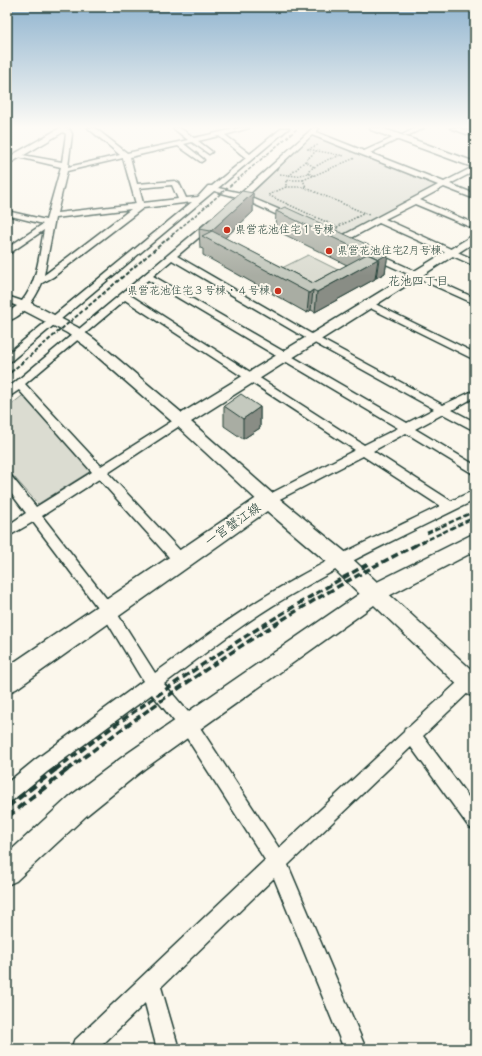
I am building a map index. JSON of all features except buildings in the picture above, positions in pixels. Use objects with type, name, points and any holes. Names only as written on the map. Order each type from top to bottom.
[{"type":"main road","name":"一宮蟹江線","points":[[7,681],[268,500],[340,561],[375,594]]},
{"type":"main road","points":[[375,594],[475,541]]},
{"type":"street","points":[[7,318],[24,305],[33,294],[38,281],[50,220],[62,177]]},
{"type":"street","points":[[132,177],[140,206]]},
{"type":"street","points":[[7,359],[224,177]]},
{"type":"street","points":[[7,395],[78,333],[172,257],[242,196],[261,177]]},
{"type":"street","points":[[426,177],[475,197]]},
{"type":"street","points":[[339,239],[380,220],[459,177]]},
{"type":"street","points":[[135,186],[175,183],[183,201]]},
{"type":"street","points":[[211,188],[242,196],[302,223]]},
{"type":"street","points":[[7,213],[50,220],[140,206],[198,199]]},
{"type":"street","points":[[415,201],[475,227]]},
{"type":"street","points":[[38,281],[50,275],[140,206]]},
{"type":"street","points":[[7,252],[50,220]]},
{"type":"street","points":[[380,220],[475,263]]},
{"type":"street","points":[[7,532],[367,303],[475,237]]},
{"type":"street","points":[[361,249],[475,301]]},
{"type":"street","points":[[172,257],[312,338],[475,427]]},
{"type":"street","points":[[148,277],[406,428],[475,471]]},
{"type":"street","points":[[125,296],[364,449],[451,507]]},
{"type":"street","points":[[7,300],[24,305],[78,333],[181,421],[268,500],[364,449],[475,393]]},
{"type":"street","points":[[367,303],[475,357]]},
{"type":"street","points":[[19,384],[181,561]]},
{"type":"street","points":[[7,479],[36,514],[108,611],[153,683],[188,726],[277,862],[355,1049]]},
{"type":"street","points":[[7,794],[153,683],[242,618],[290,588],[340,561],[475,495]]},
{"type":"street","points":[[7,872],[78,806],[136,761],[375,594],[473,682],[412,734],[82,1049]]},
{"type":"street","points":[[412,734],[475,821]]},
{"type":"street","points":[[150,984],[168,1049]]},
{"type":"path","points":[[286,187],[286,181],[303,180],[310,177]]},
{"type":"path","points":[[303,180],[306,186],[304,187]]},
{"type":"path","points":[[337,227],[268,195],[286,187],[304,187],[380,220]]},
{"type":"path","points":[[337,227],[365,213]]},
{"type":"path","points":[[337,227],[339,239]]},
{"type":"shaded area","points":[[266,177],[423,177],[442,185],[428,196],[341,240],[246,196]]},
{"type":"shaded area","points":[[308,255],[340,271],[311,292],[270,274]]},
{"type":"shaded area","points":[[27,392],[94,469],[38,504],[7,469],[7,408]]},
{"type":"railway","points":[[172,235],[240,177]]},
{"type":"railway","points":[[11,372],[173,234]]},
{"type":"railway","points":[[7,375],[12,371]]},
{"type":"railway","points":[[427,533],[475,511]]},
{"type":"railway","points":[[415,546],[475,517]]},
{"type":"railway","points":[[67,770],[150,708],[236,649],[325,594],[415,546]]},
{"type":"railway","points":[[55,770],[131,714],[208,661],[287,611],[368,564]]},
{"type":"railway","points":[[7,807],[56,769]]},
{"type":"railway","points":[[7,817],[68,769]]},
{"type":"place","name":"県営花池住宅１号棟","points":[[227,230]]},
{"type":"place","name":"県営花池住宅2月号棟","points":[[329,251]]},
{"type":"place","name":"県営花池住宅３号棟・４号棟","points":[[278,291]]},
{"type":"district","name":"花池四丁目","points":[[418,282]]}]
